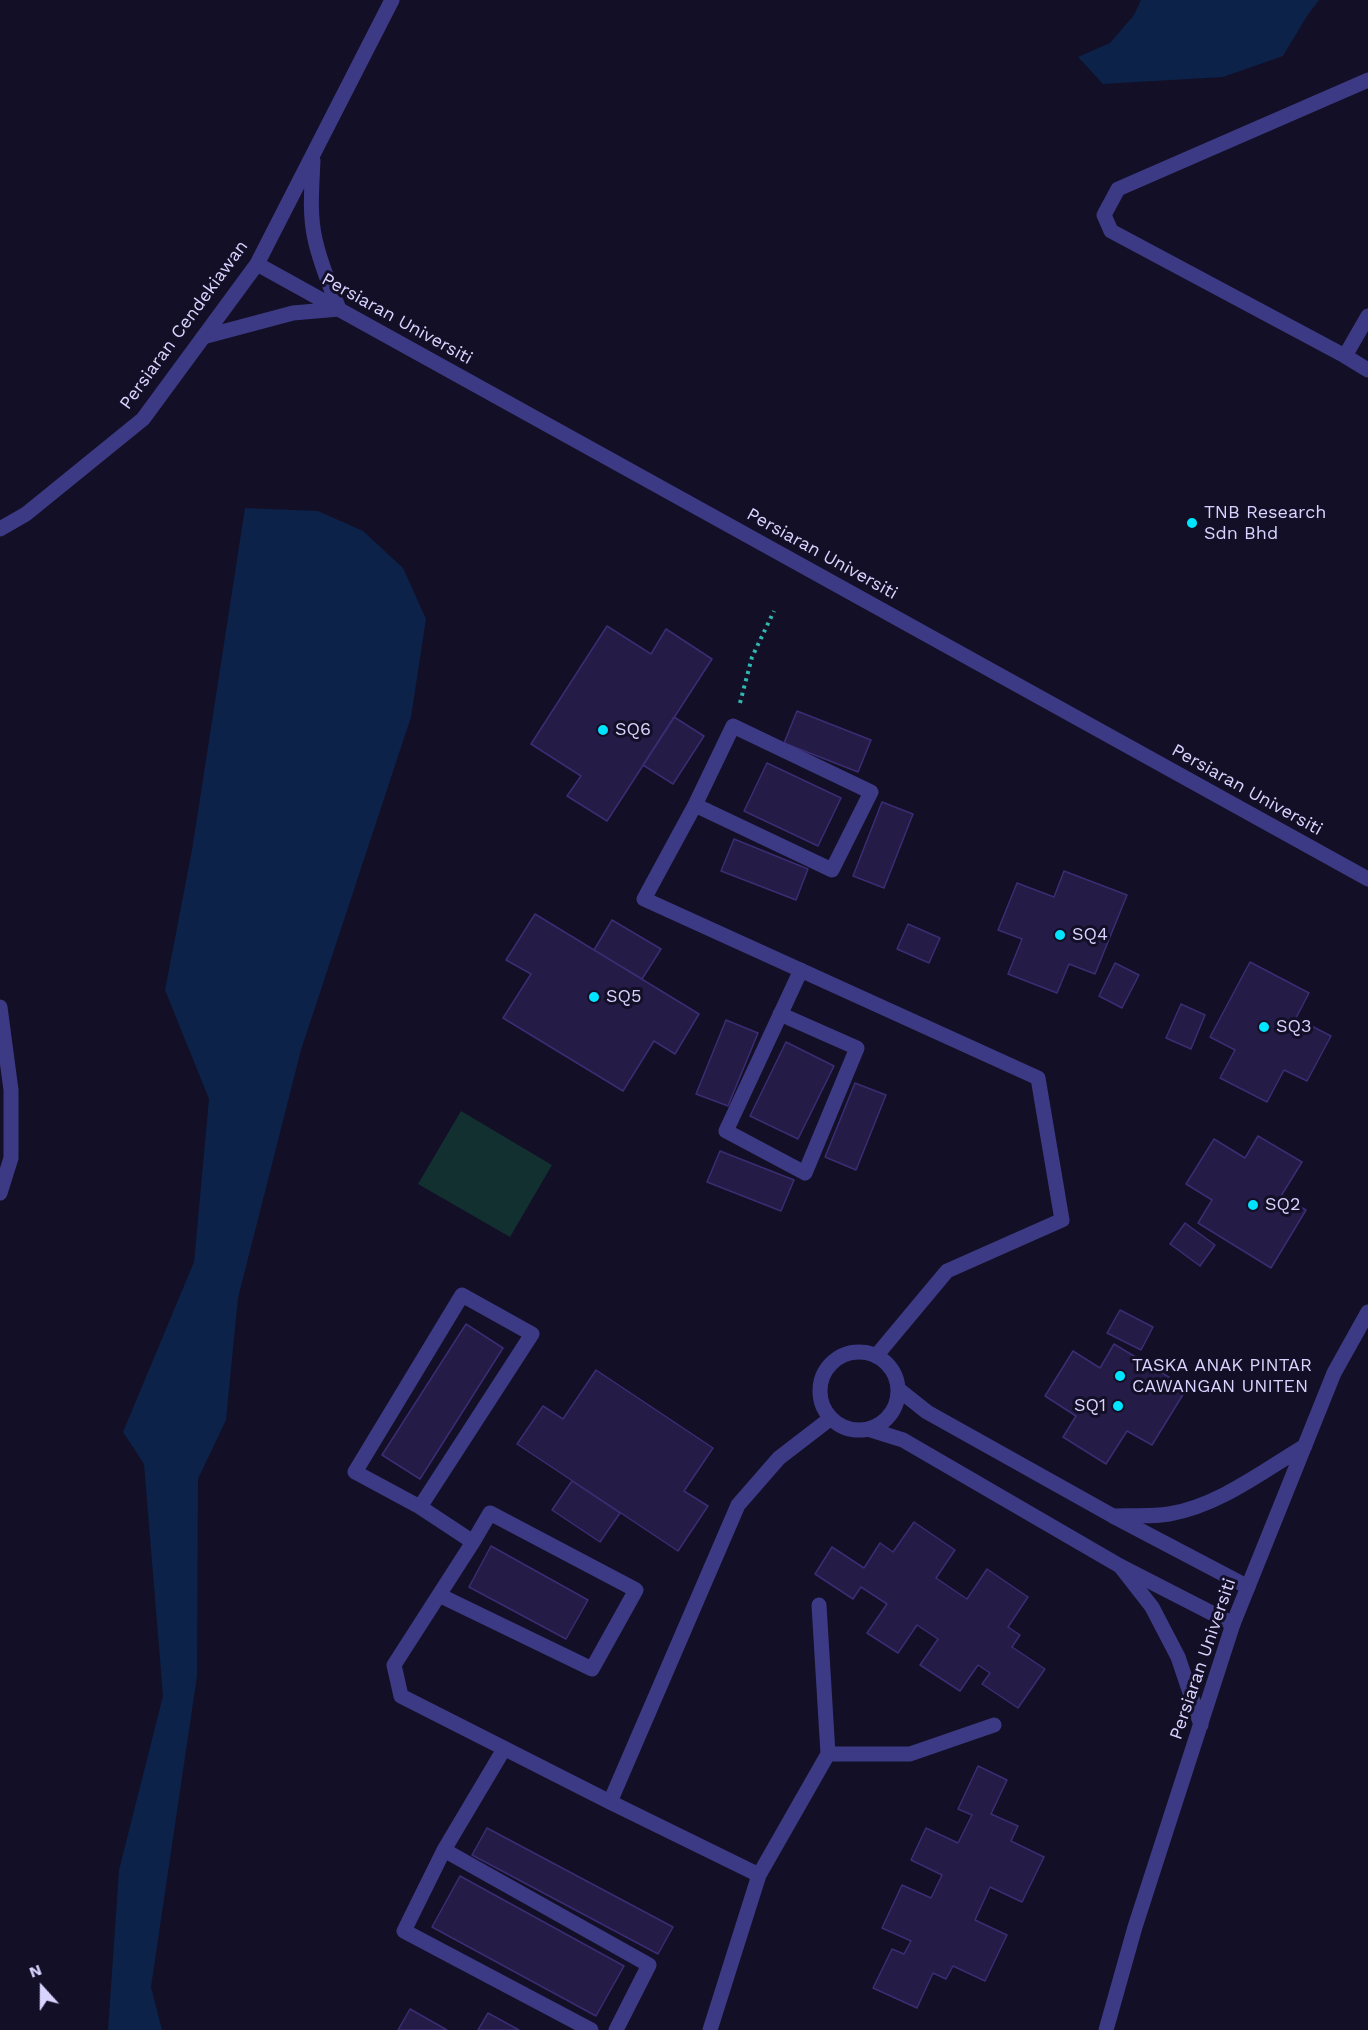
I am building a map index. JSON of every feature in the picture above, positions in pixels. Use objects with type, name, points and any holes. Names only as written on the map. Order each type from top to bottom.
[{"type":"street","name":"Persiaran Cendekiawan","points":[[0,529],[26,514],[143,419],[257,264],[392,0]]},
{"type":"street","points":[[1368,80],[1118,189],[1104,215],[1111,231],[1368,370]]},
{"type":"street","points":[[203,337],[293,314],[339,309],[314,237],[311,203],[313,154]]},
{"type":"street","name":"Persiaran Universiti","points":[[257,264],[1368,879]]},
{"type":"street","points":[[1345,356],[1368,316]]},
{"type":"street","points":[[695,805],[832,870],[871,792],[733,726],[695,805],[644,899],[1038,1078],[1062,1221],[946,1271],[876,1356]]},
{"type":"street","points":[[780,1014],[857,1048],[806,1173],[726,1131],[780,1014],[801,970]]},
{"type":"street","points":[[0,1007],[11,1090],[11,1158],[0,1193]]},
{"type":"street","points":[[420,1507],[532,1334],[462,1294],[355,1472],[420,1507],[473,1542]]},
{"type":"street","name":"Persiaran Universiti","points":[[1106,2030],[1135,1927],[1233,1624],[1334,1373],[1368,1312]]},
{"type":"street","points":[[864,1352],[876,1356],[895,1376],[898,1389],[897,1402],[881,1423],[868,1429],[855,1430],[841,1426],[823,1407],[820,1394],[821,1380],[827,1368],[850,1353],[864,1352]]},
{"type":"street","points":[[898,1389],[927,1412],[1113,1516],[1248,1587]]},
{"type":"street","points":[[610,1802],[738,1505],[778,1458],[831,1418]]},
{"type":"street","points":[[868,1429],[903,1440],[1120,1566],[1233,1624]]},
{"type":"street","points":[[1113,1516],[1168,1514],[1199,1506],[1305,1446]]},
{"type":"street","points":[[439,1595],[592,1669],[636,1590],[490,1513],[394,1665],[400,1696],[759,1875]]},
{"type":"street","points":[[1120,1566],[1152,1607],[1178,1657],[1201,1725]]},
{"type":"street","points":[[710,2030],[759,1875],[828,1754],[819,1605]]},
{"type":"street","points":[[828,1754],[910,1754],[994,1725]]},
{"type":"street","points":[[504,1749],[444,1850],[404,1931],[591,2030]]},
{"type":"street","points":[[444,1850],[648,1965],[616,2030]]},
{"type":"path","points":[[733,726],[752,657],[774,611]]},
{"type":"green space","points":[[461,1111],[552,1165],[510,1237],[418,1184]]},
{"type":"water","points":[[1141,0],[1319,0],[1283,56],[1223,77],[1103,84],[1078,57],[1110,43],[1134,15]]},
{"type":"water","points":[[245,508],[318,511],[363,531],[403,568],[426,619],[411,717],[301,1050],[238,1298],[226,1420],[198,1479],[197,1676],[151,1987],[162,2030],[108,2030],[119,1870],[163,1696],[144,1464],[123,1432],[194,1262],[209,1099],[165,990],[192,850]]},
{"type":"building","name":"SQ6","points":[[607,626],[651,654],[666,629],[712,659],[607,821],[567,796],[581,776],[531,744]]},
{"type":"building","points":[[797,711],[871,740],[858,772],[784,743]]},
{"type":"building","points":[[674,717],[704,736],[673,784],[643,765]]},
{"type":"building","points":[[767,763],[841,798],[818,846],[744,811]]},
{"type":"building","points":[[882,802],[913,814],[884,888],[853,876]]},
{"type":"building","points":[[734,839],[808,869],[796,900],[721,871]]},
{"type":"building","name":"SQ4","points":[[1064,871],[1127,895],[1095,974],[1069,964],[1057,993],[1008,974],[1022,939],[998,930],[1017,883],[1054,897]]},
{"type":"building","name":"SQ5","points":[[535,914],[699,1014],[675,1054],[654,1041],[623,1091],[503,1018],[531,974],[506,960]]},
{"type":"building","points":[[612,920],[661,949],[642,979],[594,950]]},
{"type":"building","points":[[908,924],[940,938],[929,963],[897,949]]},
{"type":"building","name":"SQ3","points":[[1250,962],[1309,993],[1296,1018],[1331,1036],[1307,1081],[1284,1070],[1267,1102],[1220,1078],[1235,1050],[1210,1037]]},
{"type":"building","points":[[1115,963],[1139,975],[1122,1008],[1099,996]]},
{"type":"building","points":[[1181,1004],[1205,1015],[1191,1049],[1166,1038]]},
{"type":"building","points":[[726,1020],[758,1033],[728,1106],[696,1094]]},
{"type":"building","points":[[786,1042],[834,1066],[798,1139],[750,1116]]},
{"type":"building","points":[[855,1083],[886,1095],[856,1170],[825,1157]]},
{"type":"building","name":"SQ2","points":[[1258,1136],[1302,1162],[1281,1196],[1306,1210],[1271,1268],[1198,1223],[1212,1200],[1186,1184],[1214,1139],[1245,1158]]},
{"type":"building","points":[[720,1151],[794,1180],[781,1211],[707,1182]]},
{"type":"building","points":[[1185,1223],[1215,1245],[1200,1266],[1170,1244]]},
{"type":"building","points":[[1120,1310],[1153,1327],[1141,1350],[1107,1333]]},
{"type":"building","points":[[466,1324],[503,1348],[420,1479],[382,1455]]},
{"type":"building","name":"SQ1","points":[[1114,1344],[1187,1388],[1152,1445],[1127,1431],[1106,1464],[1063,1437],[1076,1416],[1045,1396],[1073,1351],[1100,1368]]},
{"type":"building","points":[[596,1370],[713,1448],[684,1491],[708,1506],[678,1551],[517,1444],[543,1406],[563,1419]]},
{"type":"building","points":[[572,1481],[620,1513],[600,1542],[552,1510]]},
{"type":"building","points":[[914,1522],[955,1550],[936,1578],[967,1599],[987,1569],[1028,1597],[1008,1627],[1020,1635],[1012,1647],[1045,1669],[1018,1708],[982,1684],[990,1673],[978,1665],[960,1691],[920,1665],[938,1639],[917,1625],[898,1653],[867,1633],[887,1604],[861,1587],[853,1599],[815,1574],[832,1547],[864,1568],[880,1543],[893,1552]]},
{"type":"building","points":[[491,1546],[588,1600],[566,1639],[469,1587]]},
{"type":"building","points":[[978,1766],[1007,1780],[991,1814],[1018,1826],[1011,1841],[1044,1857],[1022,1902],[990,1887],[975,1920],[1007,1935],[985,1981],[953,1966],[946,1979],[933,1973],[917,2008],[873,1988],[892,1949],[904,1954],[911,1941],[882,1928],[902,1885],[931,1898],[942,1875],[911,1860],[926,1828],[958,1843],[972,1815],[958,1809]]},
{"type":"building","points":[[487,1828],[673,1927],[658,1954],[472,1855]]},
{"type":"building","points":[[460,1876],[624,1966],[596,2016],[432,1927]]},
{"type":"building","points":[[410,2009],[447,2030],[398,2030]]},
{"type":"building","points":[[488,2013],[519,2030],[478,2030]]},
{"type":"place","name":"TNB Research Sdn Bhd","points":[[1192,523]]},
{"type":"place","name":"SQ6","points":[[603,730]]},
{"type":"place","name":"SQ4","points":[[1060,935]]},
{"type":"place","name":"SQ5","points":[[594,997]]},
{"type":"place","name":"SQ3","points":[[1264,1027]]},
{"type":"place","name":"SQ2","points":[[1253,1205]]},
{"type":"place","name":"TASKA ANAK PINTAR CAWANGAN UNITEN","points":[[1120,1376]]},
{"type":"place","name":"SQ1","points":[[1118,1406]]}]
